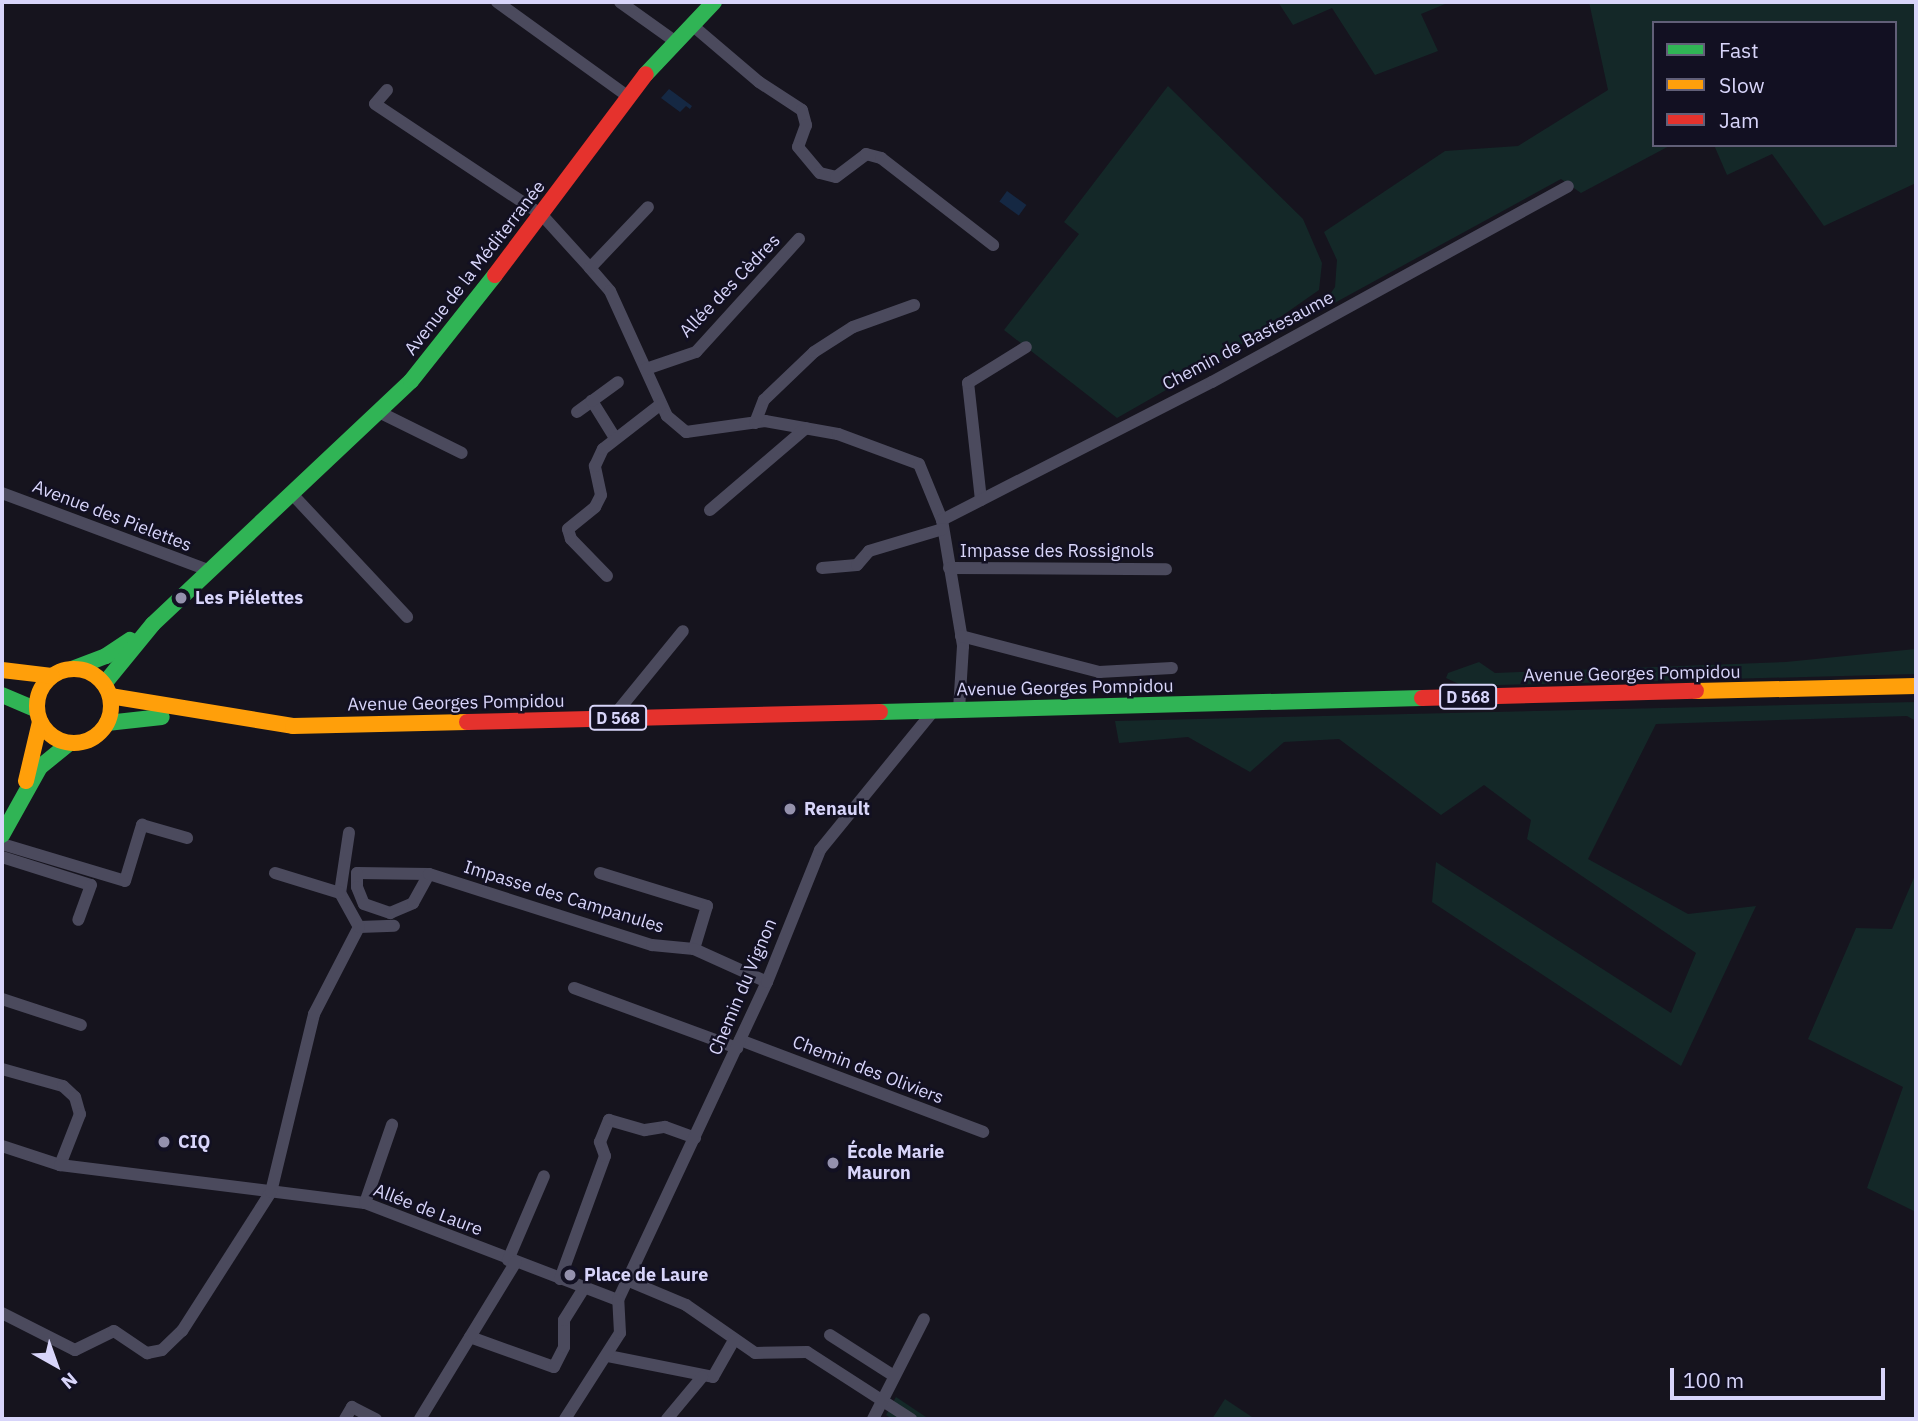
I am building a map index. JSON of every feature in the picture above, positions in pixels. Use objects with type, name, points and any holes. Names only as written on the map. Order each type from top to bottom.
[{"type":"main road","name":"Avenue de la Méditerranée","points":[[72,669],[106,656],[153,624],[381,413],[453,333],[626,95],[714,2]]},
{"type":"main road","name":"Avenue de la Méditerranée","points":[[107,690],[153,624]]},
{"type":"main road","points":[[2,670],[52,676],[72,669],[85,670],[107,690],[107,723],[85,741],[70,743],[56,738],[39,716],[2,695]]},
{"type":"main road","points":[[23,791],[39,716],[38,697],[52,676]]},
{"type":"main road","name":"Avenue Georges Pompidou","points":[[107,690],[216,716],[293,726],[1916,686]]},
{"type":"main road","name":"Avenue Georges Pompidou","points":[[107,723],[136,717],[216,716]]},
{"type":"main road","points":[[2,835],[23,791],[40,768],[70,743]]},
{"type":"street","points":[[497,2],[626,95]]},
{"type":"street","points":[[620,2],[676,42]]},
{"type":"street","points":[[692,25],[759,82],[802,110],[806,125],[798,147],[820,173],[836,177],[866,154],[881,158],[993,245]]},
{"type":"street","points":[[387,90],[375,104],[541,215],[590,268],[610,291],[667,416],[686,432],[755,423],[806,428],[838,434],[919,464],[942,525],[961,636],[959,710]]},
{"type":"street","name":"Chemin de Bastesaume","points":[[822,568],[857,565],[869,551],[942,525],[981,500],[1223,376],[1568,186]]},
{"type":"street","points":[[590,268],[648,207]]},
{"type":"street","name":"Allée des Cèdres","points":[[646,369],[696,352],[799,239]]},
{"type":"street","points":[[755,423],[764,400],[814,352],[853,327],[914,305]]},
{"type":"street","points":[[981,500],[968,383],[1026,347]]},
{"type":"street","points":[[577,412],[618,382]]},
{"type":"street","points":[[593,401],[615,438]]},
{"type":"street","points":[[607,576],[571,539],[568,529],[595,507],[601,495],[595,466],[603,449],[662,404]]},
{"type":"street","points":[[381,413],[462,453]]},
{"type":"street","points":[[710,510],[806,428]]},
{"type":"street","name":"Avenue des Pielettes","points":[[2,493],[211,571]]},
{"type":"street","points":[[293,495],[407,617]]},
{"type":"street","name":"Impasse des Rossignols","points":[[949,568],[1166,569]]},
{"type":"street","points":[[612,718],[683,632]]},
{"type":"street","points":[[961,636],[1100,672],[1172,667]]},
{"type":"street","name":"Chemin du Vignon","points":[[618,1300],[767,982],[820,850],[934,710]]},
{"type":"street","points":[[2,844],[125,881],[142,825],[187,838]]},
{"type":"street","points":[[349,833],[340,894],[359,926]]},
{"type":"street","points":[[2,857],[91,885],[78,920]]},
{"type":"street","points":[[275,873],[340,894]]},
{"type":"street","name":"Impasse des Campanules","points":[[429,874],[413,903],[390,914],[364,904],[357,887],[357,873],[429,874],[652,945],[694,949],[767,982]]},
{"type":"street","points":[[600,873],[706,906],[694,949]]},
{"type":"street","points":[[359,926],[394,926]]},
{"type":"street","points":[[2,1313],[75,1350],[114,1331],[147,1353],[162,1350],[182,1331],[271,1192],[314,1014],[359,926]]},
{"type":"street","name":"Chemin des Oliviers","points":[[574,988],[983,1132]]},
{"type":"street","points":[[2,999],[81,1025]]},
{"type":"street","points":[[2,1069],[63,1086],[75,1097],[80,1114],[60,1165]]},
{"type":"street","points":[[560,1279],[605,1156],[600,1142],[608,1120],[645,1130],[665,1127],[695,1138]]},
{"type":"street","points":[[365,1203],[391,1125]]},
{"type":"street","name":"Allée de Laure","points":[[2,1146],[60,1165],[365,1203],[618,1300]]},
{"type":"street","points":[[420,1419],[512,1261],[544,1176]]},
{"type":"street","points":[[629,1280],[686,1305],[755,1353],[807,1352],[911,1419]]},
{"type":"street","points":[[470,1337],[554,1367],[564,1347],[564,1320],[584,1288]]},
{"type":"street","points":[[565,1419],[608,1356],[620,1333],[618,1300]]},
{"type":"street","points":[[873,1419],[925,1319]]},
{"type":"street","points":[[830,1335],[894,1376]]},
{"type":"street","points":[[608,1356],[662,1368],[668,1365],[702,1377],[713,1377],[720,1370],[734,1340]]},
{"type":"street","points":[[667,1419],[702,1377]]},
{"type":"street","points":[[345,1419],[352,1407],[376,1419]]},
{"type":"green space","points":[[1278,2],[1450,2],[1421,14],[1438,51],[1375,75],[1332,8],[1293,25]]},
{"type":"green space","points":[[1589,2],[1916,2],[1916,183],[1824,226],[1772,154],[1727,175],[1715,147],[1897,147],[1897,21],[1652,21],[1652,147],[1667,147],[1581,193],[1561,179],[1318,312],[1335,287],[1337,260],[1324,232],[1445,151],[1518,146],[1608,90]]},
{"type":"green space","points":[[1168,86],[1303,219],[1322,263],[1319,290],[1222,358],[1117,418],[1004,330],[1079,234],[1064,222]]},
{"type":"green space","points":[[1916,649],[1916,674],[1463,686],[1446,678],[1448,673],[1479,662],[1495,673],[1786,662]]},
{"type":"green space","points":[[1916,702],[1916,721],[1907,716],[1656,724],[1588,859],[1688,914],[1756,906],[1681,1066],[1432,902],[1436,862],[1671,1013],[1696,953],[1527,839],[1531,820],[1484,785],[1441,815],[1339,739],[1284,742],[1250,772],[1188,737],[1119,743],[1115,721]]},
{"type":"green space","points":[[1916,873],[1916,1212],[1867,1188],[1903,1087],[1808,1039],[1856,928],[1892,929]]},
{"type":"green space","points":[[896,1397],[929,1419],[892,1419],[886,1415]]},
{"type":"green space","points":[[1225,1399],[1255,1419],[1212,1419]]},
{"type":"water","points":[[669,89],[692,106],[690,109],[686,106],[680,112],[661,98]]},
{"type":"water","points":[[1007,191],[1026,205],[1019,216],[999,202]]},
{"type":"traffic: fast","points":[[646,74],[714,2]]},
{"type":"traffic: fast","points":[[104,684],[153,624],[411,381],[495,275]]},
{"type":"traffic: fast","points":[[72,669],[106,656],[130,640]]},
{"type":"traffic: fast","points":[[2,695],[37,710]]},
{"type":"traffic: fast","points":[[880,712],[1422,698]]},
{"type":"traffic: fast","points":[[107,723],[162,717]]},
{"type":"traffic: fast","points":[[2,835],[40,767],[70,743]]},
{"type":"traffic: slow","points":[[74,669],[88,672],[100,680],[108,692],[111,706],[108,720],[100,732],[88,740],[74,743],[60,740],[48,732],[40,720],[37,706],[40,692],[48,680],[60,672],[74,669]]},
{"type":"traffic: slow","points":[[2,670],[52,676]]},
{"type":"traffic: slow","points":[[1696,691],[1916,686]]},
{"type":"traffic: slow","points":[[110,696],[293,726],[467,722]]},
{"type":"traffic: slow","points":[[26,781],[40,722]]},
{"type":"traffic: jam","points":[[495,275],[646,74]]},
{"type":"traffic: jam","points":[[1422,698],[1696,691]]},
{"type":"traffic: jam","points":[[467,722],[880,712]]},
{"type":"place","name":"Les Piélettes","points":[[181,598]]},
{"type":"place","name":"Renault","points":[[790,809]]},
{"type":"place","name":"CIQ","points":[[164,1142]]},
{"type":"place","name":"École Marie Mauron","points":[[833,1163]]},
{"type":"place","name":"Place de Laure","points":[[570,1275]]}]
